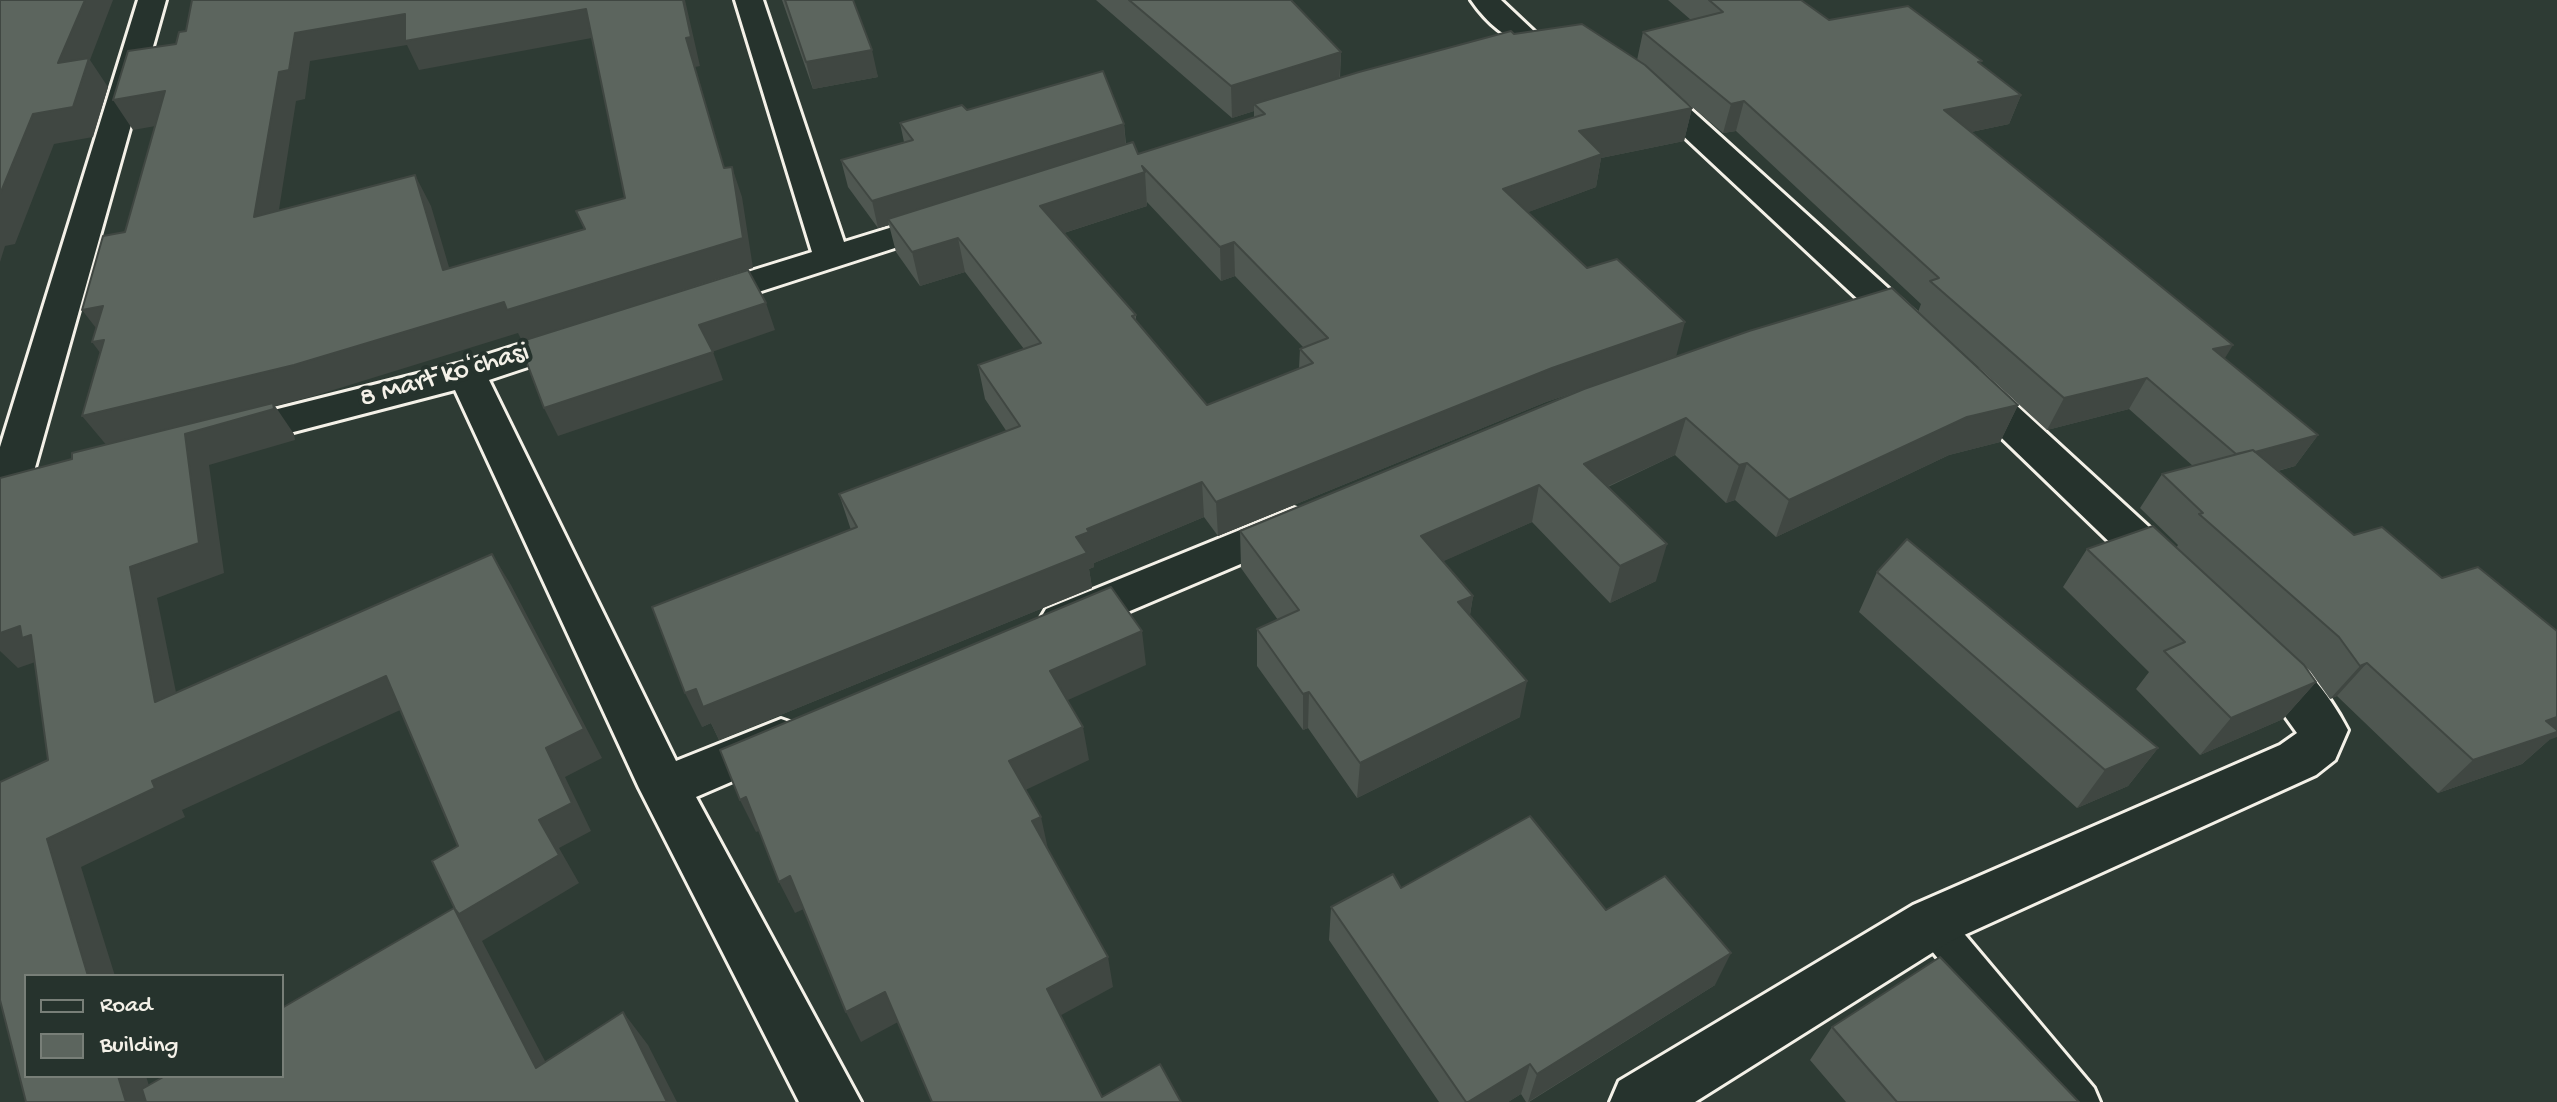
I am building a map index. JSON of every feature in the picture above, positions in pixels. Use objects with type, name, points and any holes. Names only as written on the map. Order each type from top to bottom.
[{"type":"street","points":[[15,487],[152,0]]},
{"type":"street","points":[[749,0],[831,256]]},
{"type":"street","points":[[1485,0],[1523,41]]},
{"type":"street","points":[[1616,61],[1685,119],[2199,600]]},
{"type":"street","points":[[664,310],[980,210]]},
{"type":"street","points":[[1845,320],[1888,307]]},
{"type":"street","name":"8 Mart koʻchasi","points":[[203,441],[467,374],[618,325]]},
{"type":"street","points":[[467,374],[664,788],[831,1102]]},
{"type":"street","points":[[1026,636],[1330,509]]},
{"type":"street","points":[[1640,1102],[1932,923],[2298,760],[2317,746],[2323,730],[2311,710],[2233,633]]},
{"type":"street","points":[[664,788],[823,721]]},
{"type":"lane","points":[[1932,923],[2080,1102]]},
{"type":"building","points":[[0,0],[85,0],[58,63],[89,58],[73,107],[33,114],[0,194]]},
{"type":"building","points":[[192,0],[683,0],[691,37],[686,38],[724,168],[732,167],[743,238],[507,310],[504,302],[294,365],[82,416],[104,340],[92,342],[103,306],[82,310],[103,236],[125,232],[165,91],[113,100],[128,51],[176,44],[179,32],[186,31]],"holes":[[[586,9],[625,198],[576,211],[585,229],[443,270],[415,175],[254,217],[279,72],[289,70],[295,33],[405,14],[405,41]]]},
{"type":"building","points":[[785,0],[853,0],[872,50],[806,62]]},
{"type":"building","points":[[1129,0],[1291,0],[1341,52],[1231,86]]},
{"type":"building","points":[[1709,0],[1801,0],[1829,20],[1908,6],[1982,61],[1978,62],[2021,95],[1944,110],[2233,345],[2213,349],[2318,435],[2236,454],[2147,378],[2064,398],[1930,281],[1939,278],[1744,101],[1731,104],[1643,32],[1723,12]]},
{"type":"building","points":[[1582,24],[1645,65],[1692,108],[1579,131],[1602,154],[1503,189],[1587,268],[1617,259],[1685,322],[1552,368],[1216,502],[1202,482],[1087,529],[1089,532],[1076,537],[1087,553],[703,707],[696,689],[685,693],[652,607],[857,527],[839,494],[1020,426],[978,365],[1041,343],[958,238],[912,252],[888,219],[1133,142],[1138,154],[1265,114],[1254,104],[1511,31],[1514,34]],"holes":[[[1142,166],[1220,247],[1234,242],[1328,338],[1300,349],[1313,363],[1207,405],[1132,316],[1136,315],[1040,206],[1145,172]]]},
{"type":"building","points":[[1103,71],[1124,124],[872,201],[841,160],[913,140],[900,123],[962,105],[967,110]]},
{"type":"building","points":[[748,270],[766,303],[699,325],[713,352],[544,408],[519,342]]},
{"type":"building","points":[[1892,288],[2018,405],[1967,417],[1789,500],[1747,463],[1739,465],[1686,418],[1584,464],[1667,544],[1620,566],[1539,485],[1421,536],[1473,596],[1458,602],[1527,681],[1360,763],[1309,692],[1303,694],[1257,629],[1299,610],[1240,531],[1584,389],[1749,331]]},
{"type":"building","points":[[273,403],[274,409],[185,434],[199,543],[130,567],[155,702],[492,554],[584,729],[546,748],[572,803],[539,820],[559,855],[459,914],[432,861],[458,846],[386,676],[152,781],[155,788],[47,839],[87,974],[24,974],[24,1078],[119,1078],[126,1102],[26,1102],[0,1000],[0,782],[48,760],[31,635],[22,638],[20,626],[0,633],[0,478],[72,459],[72,453]]},
{"type":"building","points":[[2253,450],[2354,535],[2382,527],[2442,578],[2478,567],[2557,631],[2557,717],[2546,721],[2557,732],[2473,760],[2367,663],[2360,666],[2339,637],[2199,514],[2203,513],[2162,474]]},
{"type":"building","points":[[2153,526],[2304,665],[2316,682],[2231,718],[2164,651],[2185,642],[2087,549]]},
{"type":"building","points":[[1907,539],[2158,748],[2105,770],[1877,572]]},
{"type":"building","points":[[1111,587],[1142,631],[1050,671],[1083,727],[1009,761],[1041,817],[1032,821],[1108,957],[1047,989],[1102,1097],[1160,1064],[1181,1102],[932,1102],[885,992],[846,1012],[790,876],[779,882],[746,797],[740,800],[720,750]]},
{"type":"building","points":[[1530,816],[1606,910],[1665,876],[1731,953],[1537,1074],[1530,1064],[1466,1102],[1331,907],[1393,874],[1401,888]]},
{"type":"building","points":[[454,908],[536,1068],[623,1012],[667,1102],[146,1102],[142,1089],[161,1078],[284,1078],[284,1007]]},
{"type":"building","points":[[1940,957],[2079,1102],[1897,1102],[1832,1027]]}]
